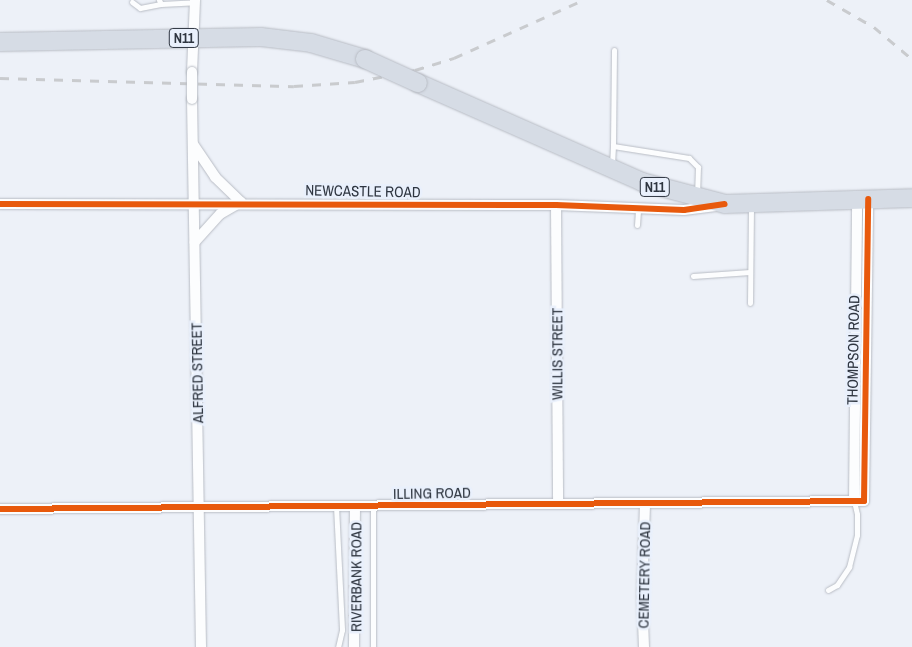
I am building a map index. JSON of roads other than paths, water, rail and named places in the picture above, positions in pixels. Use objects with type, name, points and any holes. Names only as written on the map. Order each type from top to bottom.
[{"type":"highway","name":"N11","points":[[0,42],[279,38],[311,43],[364,59],[659,188],[725,204],[912,198]]},
{"type":"street","name":"ALFRED STREET","points":[[195,1],[192,99],[201,647]]},
{"type":"street","points":[[193,144],[215,177],[242,202],[210,222],[195,242]]},
{"type":"street","name":"THOMPSON ROAD","points":[[859,501],[862,199]]},
{"type":"street","name":"NEWCASTLE ROAD","points":[[0,204],[242,202],[556,205],[638,210],[684,210],[725,204]]},
{"type":"street","name":"WILLIS STREET","points":[[556,205],[558,504]]},
{"type":"street","name":"ILLING ROAD","points":[[0,509],[859,501]]},
{"type":"street","name":"CEMETERY ROAD","points":[[644,647],[642,595],[645,503]]},
{"type":"street","name":"RIVERBANK ROAD","points":[[354,647],[355,506]]},
{"type":"lane","points":[[132,2],[140,8],[160,2],[195,1]]},
{"type":"lane","points":[[612,168],[614,50]]},
{"type":"lane","points":[[613,146],[689,158],[698,167],[697,197]]},
{"type":"lane","points":[[750,303],[751,203]]},
{"type":"lane","points":[[637,224],[638,210]]},
{"type":"lane","points":[[693,276],[750,272]]},
{"type":"lane","points":[[858,514],[859,501]]},
{"type":"lane","points":[[828,590],[837,585],[849,568],[859,501]]},
{"type":"lane","points":[[336,506],[342,611],[338,647]]},
{"type":"lane","points":[[373,506],[373,647]]},
{"type":"railway","points":[[0,78],[294,86],[355,82],[415,70],[454,58],[583,0]]},
{"type":"railway","points":[[827,0],[874,27],[912,59]]}]
